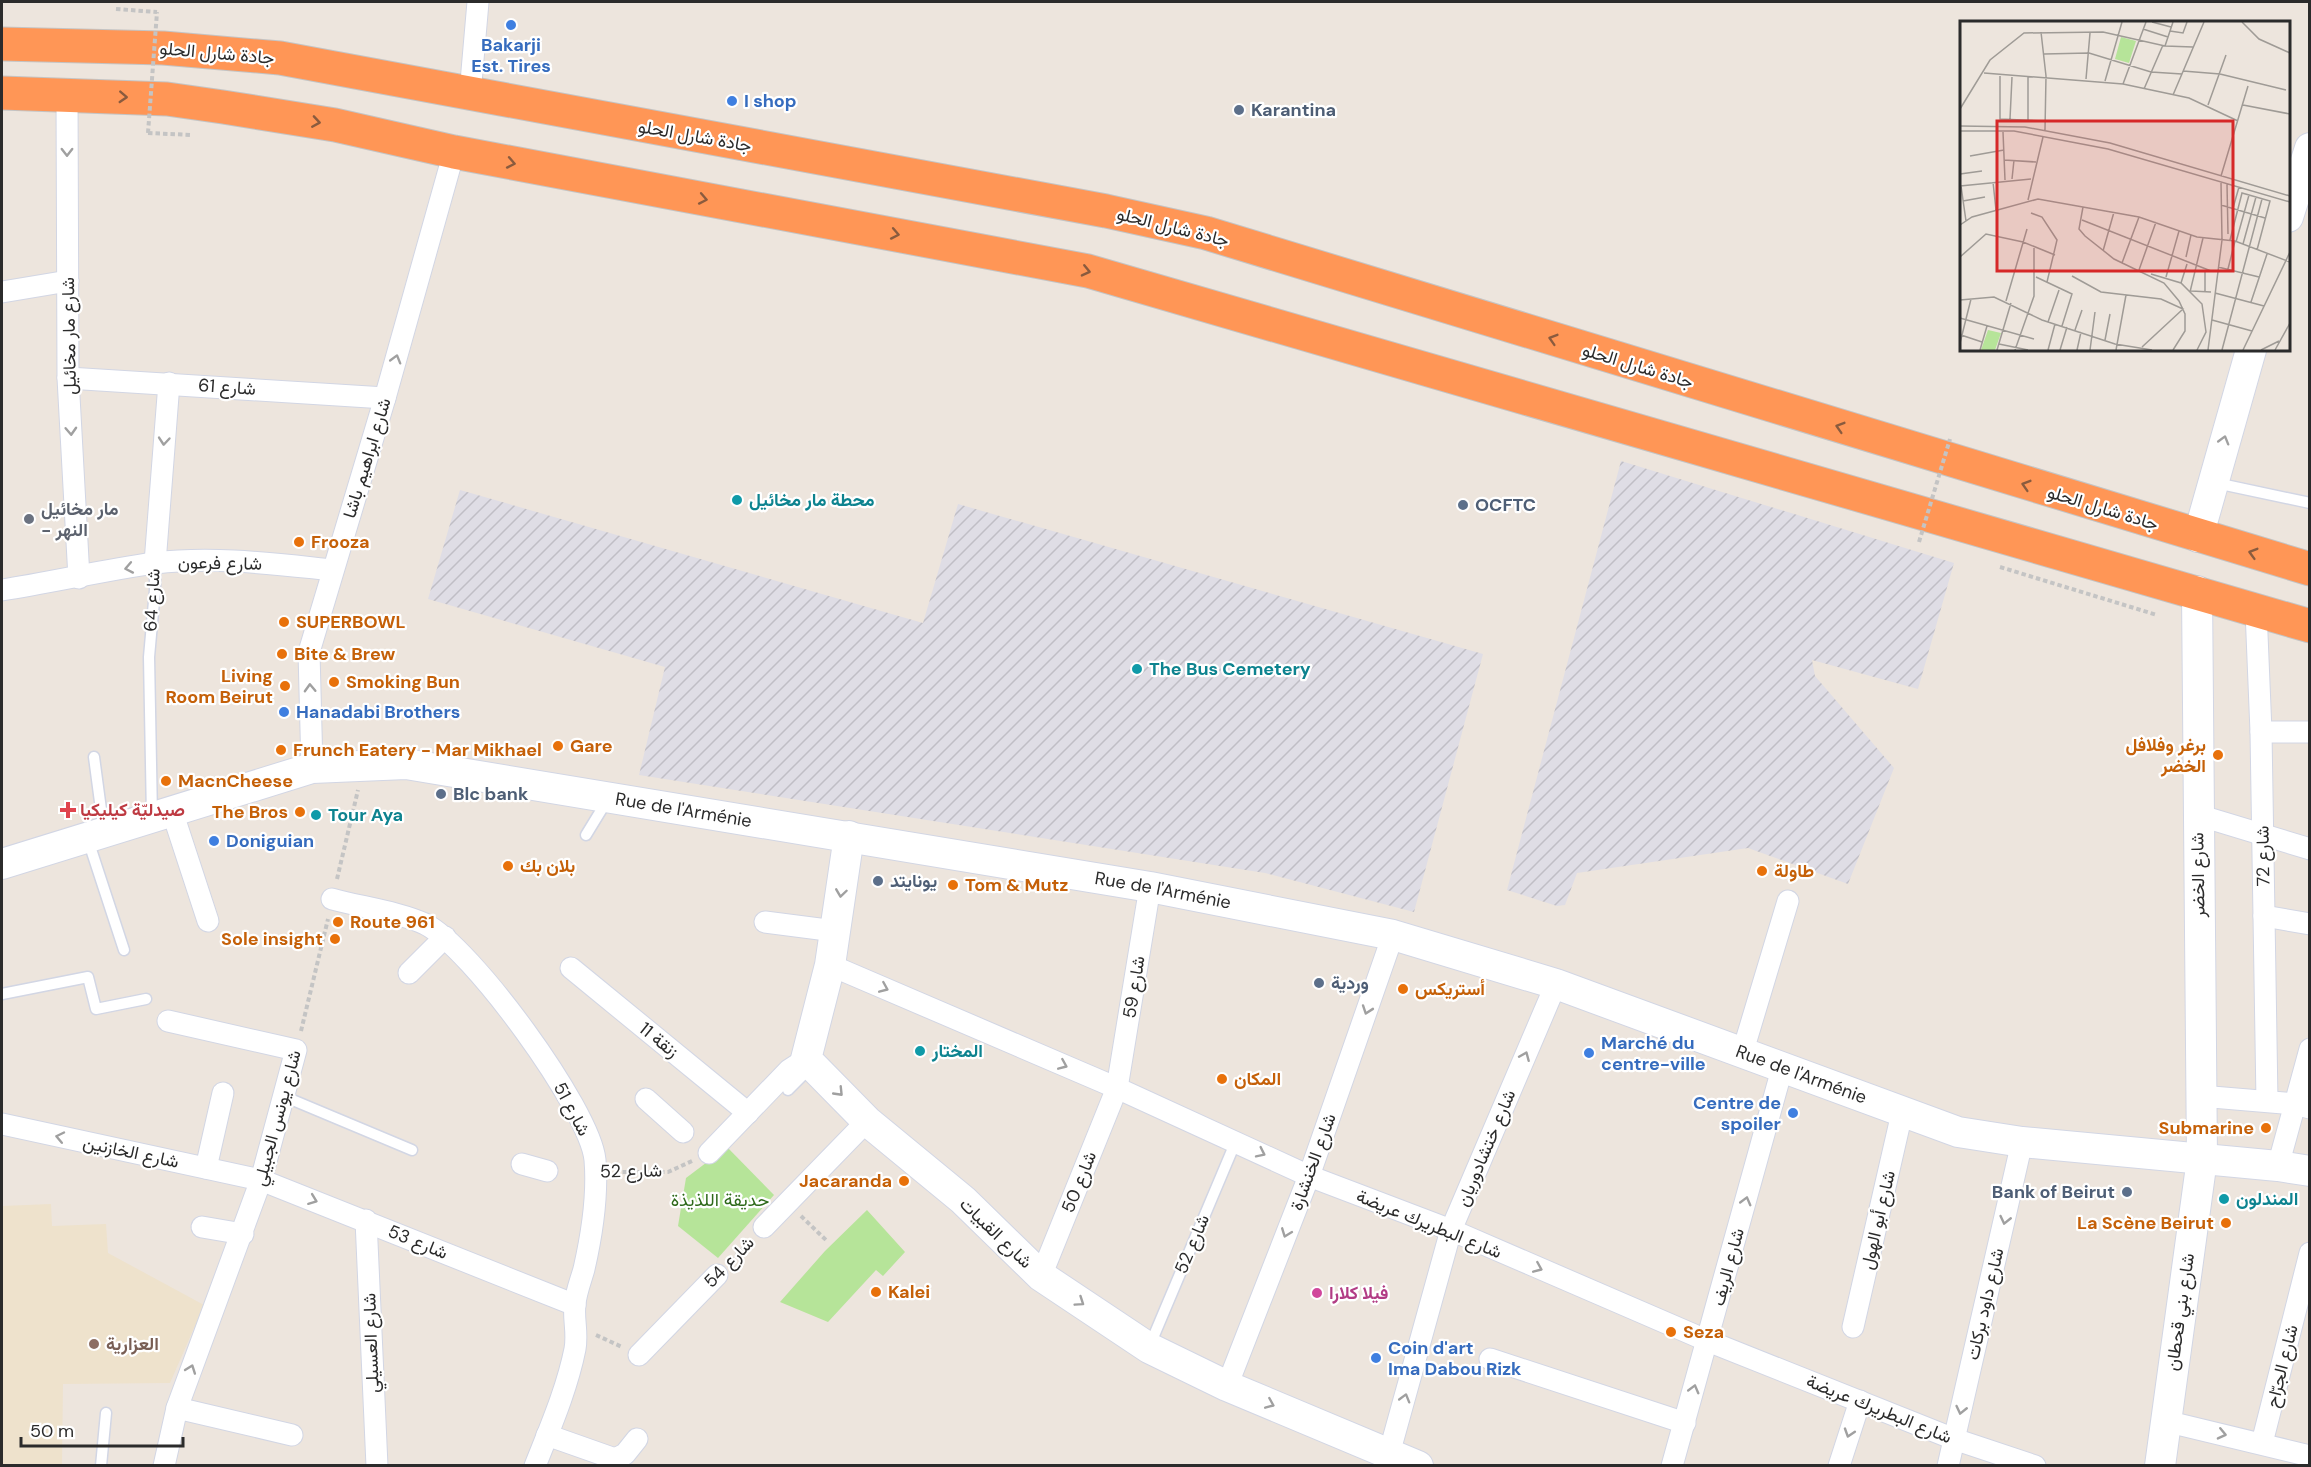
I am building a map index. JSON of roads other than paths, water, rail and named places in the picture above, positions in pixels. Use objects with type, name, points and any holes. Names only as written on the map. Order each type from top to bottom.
[{"type":"highway","name":"جادة شارل الحلو","points":[[2,44],[163,48],[280,58],[1106,211],[1206,233],[2198,537],[2310,569]]},
{"type":"highway","points":[[2,93],[167,99],[334,125],[454,152],[1088,271],[2197,591],[2310,626]]},
{"type":"street","points":[[470,94],[478,2]]},
{"type":"street","name":"شارع مار مخائيل","points":[[67,94],[68,378],[79,578]]},
{"type":"street","points":[[2293,215],[2310,148]]},
{"type":"street","name":"شارع ابراهيم باشا","points":[[312,768],[309,652],[385,398],[454,152]]},
{"type":"street","points":[[2,292],[68,281]]},
{"type":"street","points":[[2198,537],[2250,351]]},
{"type":"street","name":"شارع 61","points":[[68,378],[385,398]]},
{"type":"street","name":"شارع 64","points":[[154,564],[169,383]]},
{"type":"street","name":"شارع فرعون","points":[[2,590],[154,564],[238,561],[333,570]]},
{"type":"street","name":"شارع الخضر","points":[[2197,591],[2202,1159]]},
{"type":"street","name":"شارع 72","points":[[2256,610],[2261,732],[2267,1101]]},
{"type":"street","points":[[2261,732],[2310,732]]},
{"type":"street","name":"Rue de l'Arménie","points":[[2,864],[312,768],[365,763],[406,764],[610,795],[1150,887],[1393,935],[1556,984],[1958,1132],[2022,1142],[2310,1171]]},
{"type":"street","points":[[162,814],[208,921]]},
{"type":"street","points":[[2198,815],[2309,846]]},
{"type":"street","points":[[709,1153],[789,1070],[809,1062],[830,965],[849,836]]},
{"type":"street","name":"شارع 59","points":[[1117,1088],[1150,887]]},
{"type":"street","name":"شارع 51","points":[[332,898],[424,924],[445,937],[529,1036],[579,1113],[589,1138],[595,1172],[591,1239],[574,1305],[577,1327],[572,1359],[535,1466]]},
{"type":"street","points":[[1742,1054],[1788,901]]},
{"type":"street","points":[[2264,916],[2310,924]]},
{"type":"street","points":[[765,922],[835,932]]},
{"type":"street","name":"شارع الخنشارة","points":[[1227,1386],[1308,1176],[1393,935]]},
{"type":"street","points":[[409,973],[445,937]]},
{"type":"street","name":"شارع البطريرك عريضة","points":[[830,965],[1236,1140],[1308,1176],[1451,1230],[1708,1341],[1954,1439],[2035,1466]]},
{"type":"street","name":"زنقة 11","points":[[571,968],[748,1113]]},
{"type":"street","name":"شارع ختشادوريان","points":[[1389,1454],[1451,1230],[1556,984]]},
{"type":"street","name":"شارع يونس الجبيلي","points":[[164,1466],[177,1408],[222,1308],[261,1180],[296,1050],[168,1021]]},
{"type":"street","points":[[2278,1166],[2302,1106],[2310,1049]]},
{"type":"street","name":"شارع القبيات","points":[[809,1062],[867,1121],[963,1200],[1041,1276],[1149,1348],[1227,1386],[1418,1466]]},
{"type":"street","name":"شارع الريف","points":[[1672,1466],[1782,1069]]},
{"type":"street","name":"شارع 50","points":[[1041,1276],[1117,1088]]},
{"type":"street","points":[[206,1168],[223,1093]]},
{"type":"street","points":[[2200,1096],[2302,1106]]},
{"type":"street","points":[[646,1099],[683,1132]]},
{"type":"street","name":"شارع أبو الهول","points":[[1853,1327],[1902,1113]]},
{"type":"street","name":"شارع 54","points":[[764,1227],[867,1121]]},
{"type":"street","name":"شارع الخازنين","points":[[2,1124],[261,1180]]},
{"type":"street","name":"شارع داود بركات","points":[[1948,1466],[2022,1142]]},
{"type":"street","name":"شارع بني قحطان","points":[[2160,1466],[2202,1159]]},
{"type":"street","points":[[522,1164],[547,1171]]},
{"type":"street","name":"شارع 53","points":[[261,1180],[574,1305]]},
{"type":"street","name":"شارع العسيلي","points":[[366,1220],[377,1466]]},
{"type":"street","points":[[202,1227],[243,1234]]},
{"type":"street","name":"شارع الجرّاح","points":[[2262,1443],[2310,1253]]},
{"type":"street","name":"شارع 54","points":[[639,1354],[717,1275]]},
{"type":"street","points":[[1490,1359],[1685,1423]]},
{"type":"street","points":[[1839,1466],[1860,1401]]},
{"type":"street","points":[[177,1408],[292,1435]]},
{"type":"street","points":[[2165,1421],[2310,1456]]},
{"type":"street","points":[[547,1435],[608,1459],[620,1458],[637,1439]]},
{"type":"lane","points":[[2212,483],[2310,502]]},
{"type":"lane","name":"شارع 64","points":[[154,564],[155,590],[149,657],[162,814]]},
{"type":"lane","points":[[94,757],[95,835],[124,950]]},
{"type":"lane","points":[[586,835],[610,795]]},
{"type":"lane","points":[[2,994],[88,977],[96,1010],[146,999]]},
{"type":"lane","points":[[788,1090],[809,1062]]},
{"type":"lane","points":[[284,1096],[412,1150]]},
{"type":"lane","name":"شارع 52","points":[[1149,1348],[1236,1140]]},
{"type":"lane","points":[[101,1466],[106,1413]]},
{"type":"place","name":"Bakarji Est. Tires","points":[[511,25]]},
{"type":"place","name":"I shop","points":[[732,101]]},
{"type":"place","name":"Karantina","points":[[1239,110]]},
{"type":"place","name":"محطة مار مخائيل","points":[[737,500]]},
{"type":"place","name":"OCFTC","points":[[1463,505]]},
{"type":"place","name":"مار مخائيل - النهر","points":[[29,519]]},
{"type":"place","name":"Frooza","points":[[299,542]]},
{"type":"place","name":"SUPERBOWL","points":[[284,622]]},
{"type":"place","name":"Bite & Brew","points":[[282,654]]},
{"type":"place","name":"The Bus Cemetery","points":[[1137,669]]},
{"type":"place","name":"Smoking Bun","points":[[334,682]]},
{"type":"place","name":"Living Room Beirut","points":[[285,686]]},
{"type":"place","name":"Hanadabi Brothers","points":[[284,712]]},
{"type":"place","name":"Gare","points":[[558,746]]},
{"type":"place","name":"Frunch Eatery - Mar Mikhael","points":[[281,750]]},
{"type":"place","name":"برغر وفلافل الخضر","points":[[2218,755]]},
{"type":"place","name":"MacnCheese","points":[[166,781]]},
{"type":"place","name":"Blc bank","points":[[441,794]]},
{"type":"place","name":"صيدليّة كيليكيا","points":[[68,810]]},
{"type":"place","name":"The Bros","points":[[300,812]]},
{"type":"place","name":"Tour Aya","points":[[316,815]]},
{"type":"place","name":"Doniguian","points":[[214,841]]},
{"type":"place","name":"بلان بك","points":[[508,866]]},
{"type":"place","name":"طاولة","points":[[1762,871]]},
{"type":"place","name":"يونايتد","points":[[878,881]]},
{"type":"place","name":"Tom & Mutz","points":[[953,885]]},
{"type":"place","name":"Route 961","points":[[338,922]]},
{"type":"place","name":"Sole insight","points":[[335,939]]},
{"type":"place","name":"وردية","points":[[1319,983]]},
{"type":"place","name":"أستريكس","points":[[1403,989]]},
{"type":"place","name":"المختار","points":[[920,1051]]},
{"type":"place","name":"Marché du centre-ville","points":[[1589,1053]]},
{"type":"place","name":"المكان","points":[[1222,1079]]},
{"type":"place","name":"Centre de spoiler","points":[[1793,1113]]},
{"type":"place","name":"Submarine","points":[[2266,1128]]},
{"type":"place","name":"Jacaranda","points":[[904,1181]]},
{"type":"place","name":"Bank of Beirut","points":[[2127,1192]]},
{"type":"place","name":"المندلون","points":[[2224,1199]]},
{"type":"place","name":"La Scène Beirut","points":[[2226,1223]]},
{"type":"place","name":"Kalei","points":[[876,1292]]},
{"type":"place","name":"فيلا كلارا","points":[[1317,1293]]},
{"type":"place","name":"Seza","points":[[1671,1332]]},
{"type":"place","name":"العزارية","points":[[94,1344]]},
{"type":"place","name":"Coin d'art Ima Dabou Rizk","points":[[1376,1358]]},
{"type":"park label","name":"حديقة اللذيذة","points":[[720,1200]]}]
